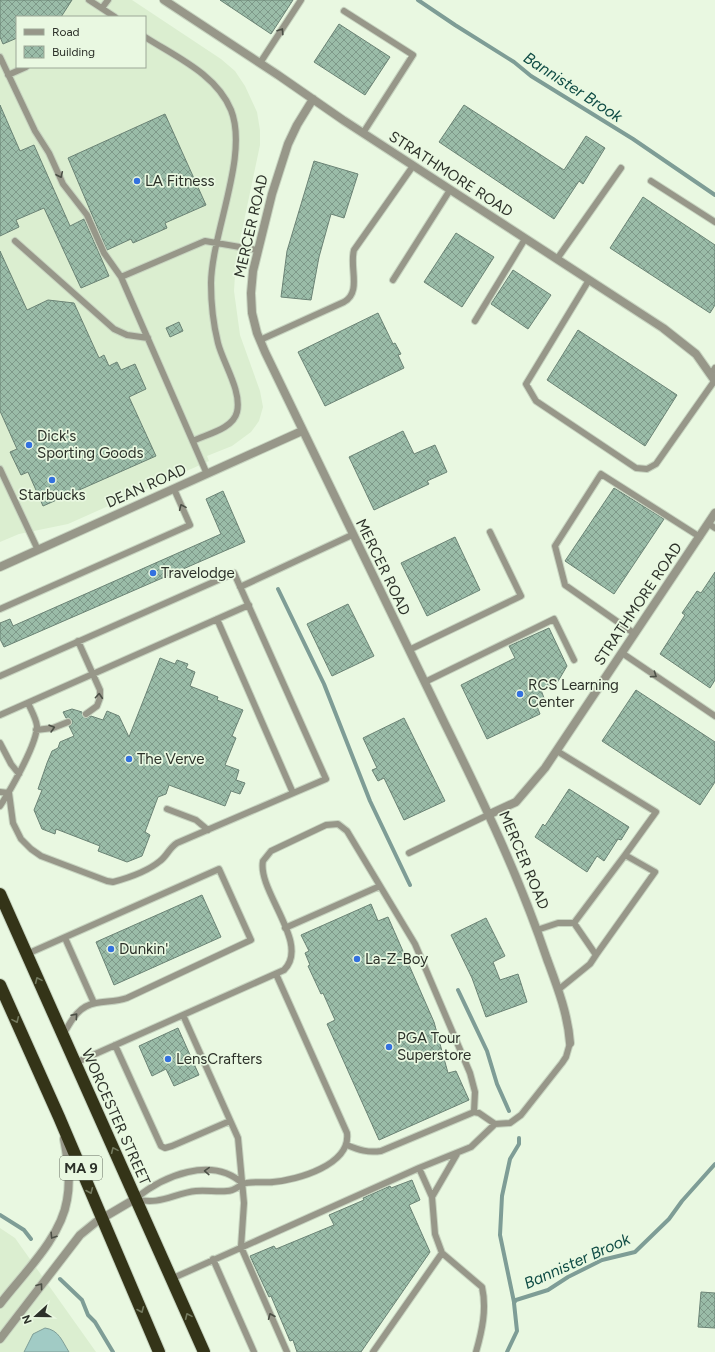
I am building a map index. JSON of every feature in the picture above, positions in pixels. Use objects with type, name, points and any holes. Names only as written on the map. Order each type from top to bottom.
[{"type":"highway","name":"WORCESTER STREET","points":[[0,894],[204,1352]]},
{"type":"highway","name":"MA 9","points":[[0,985],[59,1117],[159,1352]]},
{"type":"street","name":"STRATHMORE ROAD","points":[[164,0],[413,166],[680,340],[696,354],[714,376]]},
{"type":"street","name":"MERCER ROAD","points":[[313,99],[296,125],[288,144],[257,250],[252,278],[251,299],[254,320],[260,340],[302,431],[408,650],[490,814],[538,930],[567,1017],[570,1043]]},
{"type":"street","name":"DEAN ROAD","points":[[0,567],[302,431]]},
{"type":"street","name":"STRATHMORE ROAD","points":[[490,814],[516,802],[536,780],[700,537],[712,526],[715,513]]},
{"type":"street","points":[[0,1304],[49,1241],[64,1212],[68,1195],[68,1172],[64,1138],[59,1117]]},
{"type":"street","points":[[0,1339],[84,1230],[135,1199]]},
{"type":"lane","points":[[89,0],[114,16]]},
{"type":"lane","points":[[102,8],[108,0]]},
{"type":"lane","points":[[260,63],[301,0]]},
{"type":"lane","points":[[344,11],[413,55],[363,133]]},
{"type":"lane","points":[[146,37],[211,81],[224,97],[234,118],[237,132],[237,145],[217,242],[211,280],[213,319],[218,344],[236,394],[238,408],[235,417],[230,423],[193,441]]},
{"type":"lane","points":[[0,57],[66,188],[87,215],[104,254],[121,277],[207,474]]},
{"type":"lane","points":[[8,75],[24,68]]},
{"type":"lane","points":[[260,340],[344,302],[351,297],[354,291],[352,258],[354,250],[413,166]]},
{"type":"lane","points":[[557,259],[621,168]]},
{"type":"lane","points":[[651,182],[715,222]]},
{"type":"lane","points":[[393,280],[450,190]]},
{"type":"lane","points":[[475,321],[525,239]]},
{"type":"lane","points":[[15,241],[114,329],[122,333],[148,338]]},
{"type":"lane","points":[[121,277],[199,243],[209,241],[257,250]]},
{"type":"lane","points":[[589,280],[526,384],[536,401],[636,468],[647,469],[656,464],[714,376]]},
{"type":"lane","points":[[0,468],[38,550]]},
{"type":"lane","points":[[635,634],[566,585],[555,546],[601,474],[700,537]]},
{"type":"lane","points":[[0,609],[190,525],[174,488]]},
{"type":"lane","points":[[408,650],[521,596],[490,532]]},
{"type":"lane","points":[[240,587],[352,535]]},
{"type":"lane","points":[[0,676],[234,573],[326,779],[174,845],[156,864],[117,881],[110,882],[42,856],[31,849],[21,839],[14,823],[9,793]]},
{"type":"lane","points":[[0,715],[249,605]]},
{"type":"lane","points":[[425,682],[554,619],[574,660]]},
{"type":"lane","points":[[217,620],[293,793]]},
{"type":"lane","points":[[78,641],[100,690],[100,698],[96,708],[86,714]]},
{"type":"lane","points":[[622,653],[715,716]]},
{"type":"lane","points":[[0,806],[19,774],[36,730],[36,722],[28,703]]},
{"type":"lane","points":[[36,730],[53,728],[68,722]]},
{"type":"lane","points":[[0,743],[7,757],[19,774]]},
{"type":"lane","points":[[556,751],[656,812],[574,923]]},
{"type":"lane","points":[[0,792],[9,793]]},
{"type":"lane","points":[[167,809],[196,820],[208,830]]},
{"type":"lane","points":[[408,853],[490,814]]},
{"type":"lane","points":[[75,1063],[276,974],[286,968],[290,958],[290,942],[286,928],[264,878],[262,866],[263,861],[271,851],[326,825],[338,824],[347,831],[415,944],[470,1073],[475,1092],[474,1112]]},
{"type":"lane","points":[[558,990],[590,964],[655,872],[625,855]]},
{"type":"lane","points":[[27,954],[219,869],[251,940],[127,998],[117,1002],[94,1003],[77,1013],[63,1035]]},
{"type":"lane","points":[[286,928],[380,886]]},
{"type":"lane","points":[[538,930],[558,923],[574,923]]},
{"type":"lane","points":[[574,923],[596,955]]},
{"type":"lane","points":[[65,938],[94,1003]]},
{"type":"lane","points":[[135,1199],[155,1202],[191,1191],[231,1191],[243,1184],[274,1182],[307,1174],[339,1157],[347,1145],[348,1140],[346,1129],[276,974]]},
{"type":"lane","points":[[183,1015],[238,1138],[244,1207],[241,1246],[287,1352]]},
{"type":"lane","points":[[347,1145],[364,1152],[381,1150],[474,1112],[479,1113],[495,1124],[510,1123],[521,1115],[562,1063],[567,1054],[570,1043]]},
{"type":"lane","points":[[115,1045],[161,1146],[165,1148],[172,1146],[230,1121]]},
{"type":"lane","points":[[171,1279],[241,1246],[442,1157],[456,1154],[471,1147],[495,1124]]},
{"type":"lane","points":[[432,1197],[456,1154]]},
{"type":"lane","points":[[419,1168],[432,1197],[435,1234],[442,1253],[482,1286],[485,1304],[484,1318],[476,1352]]},
{"type":"lane","points":[[135,1199],[159,1182],[193,1171],[219,1171],[232,1176],[243,1184]]},
{"type":"lane","points":[[373,1352],[442,1253]]},
{"type":"lane","points":[[213,1259],[254,1352]]},
{"type":"shaded area","points":[[0,0],[132,0],[221,59],[235,71],[245,86],[257,112],[260,130],[260,145],[236,259],[234,291],[240,335],[260,391],[263,407],[259,421],[251,432],[232,446],[207,456],[209,461],[68,524],[19,534],[0,542]]},
{"type":"shaded area","points":[[0,1228],[15,1238],[96,1352],[0,1352]]},
{"type":"water","points":[[45,1328],[54,1331],[57,1334],[69,1352],[24,1352],[33,1334]]},
{"type":"building","points":[[0,0],[72,0],[62,16],[16,16],[16,38],[3,44],[0,37]]},
{"type":"building","points":[[220,0],[293,0],[271,34]]},
{"type":"building","points":[[339,24],[390,57],[365,95],[314,62]]},
{"type":"building","points":[[0,105],[20,151],[34,145],[70,226],[84,219],[109,276],[81,288],[44,208],[16,220],[19,227],[0,236]]},
{"type":"building","points":[[464,105],[564,170],[586,136],[605,148],[583,184],[579,181],[554,219],[439,142]]},
{"type":"building","name":"LA Fitness","points":[[165,114],[206,205],[165,223],[167,228],[133,243],[131,239],[107,250],[68,158]]},
{"type":"building","points":[[314,161],[358,174],[344,218],[331,214],[319,257],[311,300],[281,297],[287,251]]},
{"type":"building","points":[[643,197],[715,245],[715,305],[710,313],[610,248]]},
{"type":"building","points":[[456,233],[494,257],[462,307],[424,282]]},
{"type":"building","points":[[0,251],[27,310],[48,300],[74,303],[99,358],[104,355],[109,366],[117,362],[121,370],[135,364],[146,389],[129,397],[156,456],[43,506],[28,472],[21,475],[10,452],[17,449],[0,411]]},
{"type":"building","points":[[513,270],[551,295],[528,329],[491,304]]},
{"type":"building","points":[[378,313],[393,344],[395,343],[401,354],[398,355],[404,368],[325,406],[298,352]]},
{"type":"building","points":[[179,322],[183,331],[170,337],[166,328]]},
{"type":"building","points":[[578,330],[677,395],[645,446],[547,380]]},
{"type":"building","points":[[403,431],[414,454],[435,445],[447,472],[427,481],[429,484],[374,510],[349,457]]},
{"type":"building","points":[[614,488],[664,519],[614,594],[565,561]]},
{"type":"building","name":"Travelodge","points":[[223,491],[245,542],[4,647],[0,639],[0,623],[10,619],[13,626],[221,534],[206,499]]},
{"type":"building","points":[[455,537],[480,590],[427,616],[401,563]]},
{"type":"building","points":[[715,572],[715,680],[710,688],[660,654],[685,615],[682,613],[697,591],[701,593]]},
{"type":"building","points":[[348,604],[374,656],[332,676],[307,624]]},
{"type":"building","points":[[549,628],[567,666],[557,683],[541,690],[544,698],[535,701],[540,714],[487,739],[461,685],[515,658],[509,646]]},
{"type":"building","name":"The Verve","points":[[160,658],[175,664],[177,660],[188,664],[186,668],[195,672],[190,686],[218,697],[217,700],[243,710],[232,736],[236,738],[225,765],[239,770],[236,780],[245,783],[240,794],[231,791],[225,806],[169,785],[166,794],[158,797],[145,832],[150,835],[142,856],[127,862],[98,851],[100,846],[56,829],[55,834],[42,829],[34,810],[42,790],[38,789],[52,751],[58,748],[60,742],[74,736],[69,726],[72,724],[72,720],[66,718],[63,712],[72,709],[82,712],[85,718],[91,716],[103,720],[107,711],[119,716],[129,737]]},
{"type":"building","points":[[636,690],[715,742],[715,782],[700,805],[602,741]]},
{"type":"building","points":[[404,718],[445,801],[404,820],[384,778],[378,781],[372,770],[377,768],[363,738]]},
{"type":"building","points":[[569,789],[629,827],[621,840],[618,839],[604,861],[597,856],[587,872],[535,837],[543,824],[545,826]]},
{"type":"building","points":[[202,895],[221,937],[114,985],[96,942]]},
{"type":"building","points":[[371,904],[378,921],[388,917],[434,1022],[448,1073],[456,1071],[469,1100],[379,1140],[327,1024],[335,1020],[323,993],[321,994],[308,966],[310,965],[305,953],[309,951],[301,935]]},
{"type":"building","points":[[486,918],[505,956],[493,962],[500,980],[518,974],[527,1002],[486,1017],[472,978],[451,935]]},
{"type":"building","name":"LensCrafters","points":[[178,1028],[199,1075],[174,1086],[166,1069],[152,1076],[139,1046]]},
{"type":"building","points":[[412,1180],[420,1200],[409,1205],[430,1252],[361,1352],[297,1352],[293,1340],[290,1341],[271,1296],[269,1297],[250,1256],[274,1246],[276,1249],[334,1225],[329,1215],[364,1200],[363,1198],[390,1186],[391,1188]]},
{"type":"building","points":[[701,1292],[715,1293],[715,1328],[698,1327]]},
{"type":"waterway","name":"Bannister Brook","points":[[418,0],[514,62],[531,76],[633,139],[715,195]]},
{"type":"waterway","points":[[278,589],[324,684],[370,801],[410,885]]},
{"type":"waterway","points":[[458,990],[487,1051],[497,1084],[509,1111]]},
{"type":"waterway","points":[[514,1302],[500,1235],[502,1196],[510,1159],[519,1144],[519,1138]]},
{"type":"waterway","name":"Bannister Brook","points":[[507,1352],[517,1331],[514,1303],[516,1300],[548,1290],[568,1277],[602,1260],[635,1252],[669,1219],[682,1201],[715,1164]]},
{"type":"waterway","name":"Bannister Brook","points":[[0,1215],[24,1230],[31,1239]]},
{"type":"waterway","name":"Bannister Brook","points":[[60,1279],[82,1300],[88,1315],[95,1322],[113,1352]]},
{"type":"place","name":"LA Fitness","points":[[137,181]]},
{"type":"place","name":"Dick's Sporting Goods","points":[[29,445]]},
{"type":"place","name":"Starbucks","points":[[52,480]]},
{"type":"place","name":"Travelodge","points":[[153,573]]},
{"type":"place","name":"RCS Learning Center","points":[[520,694]]},
{"type":"place","name":"The Verve","points":[[129,759]]},
{"type":"place","name":"Dunkin'","points":[[111,949]]},
{"type":"place","name":"La-Z-Boy","points":[[357,959]]},
{"type":"place","name":"PGA Tour Superstore","points":[[389,1047]]},
{"type":"place","name":"LensCrafters","points":[[168,1059]]}]
